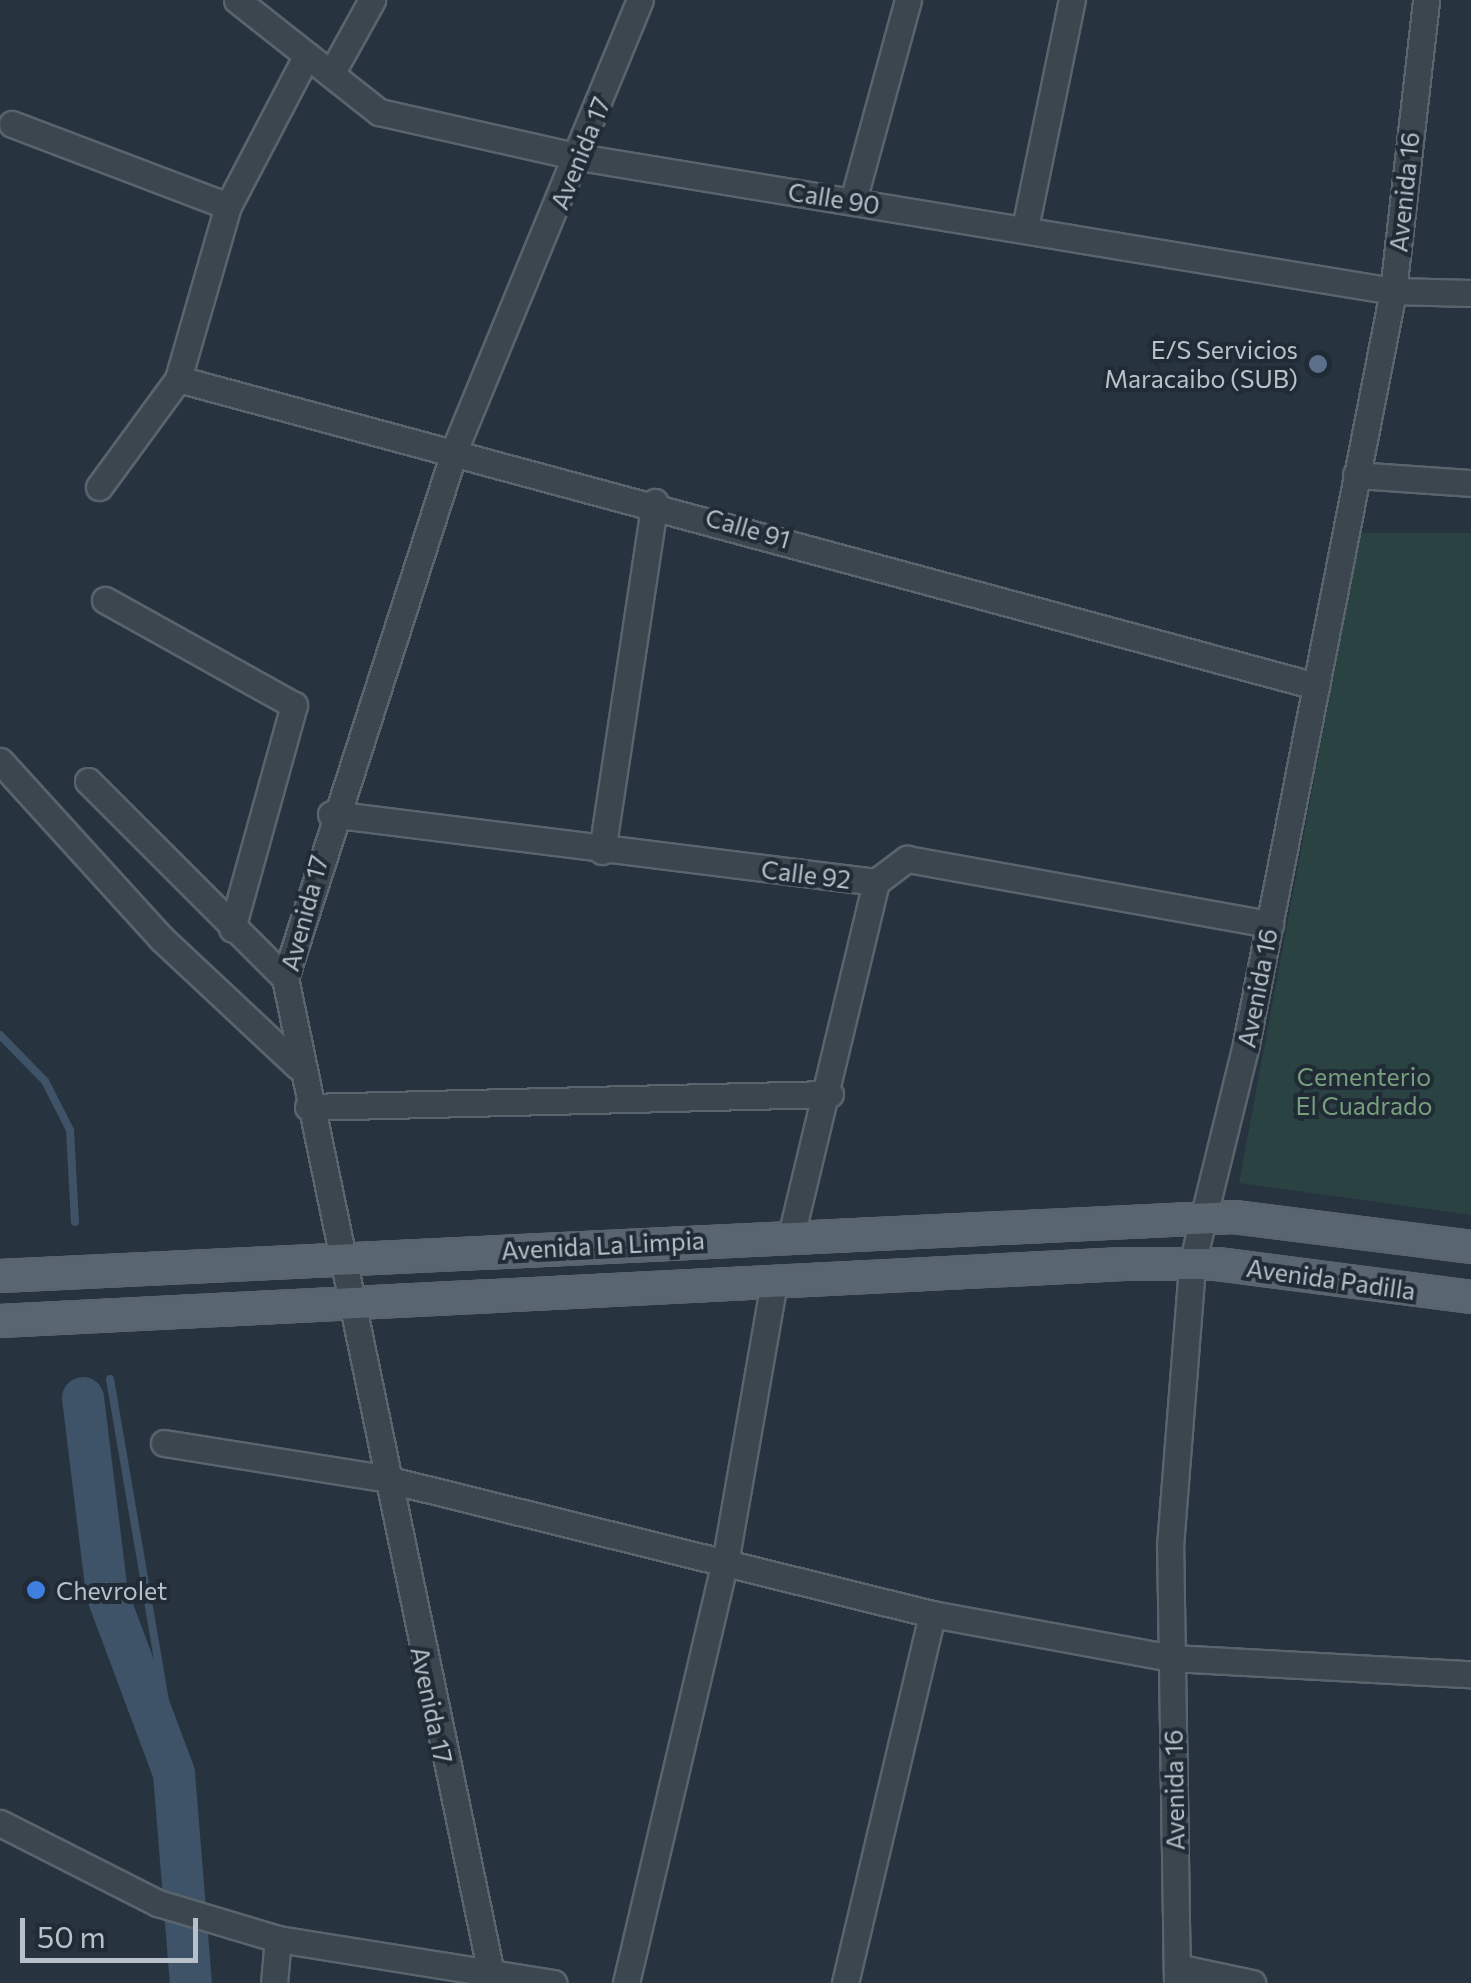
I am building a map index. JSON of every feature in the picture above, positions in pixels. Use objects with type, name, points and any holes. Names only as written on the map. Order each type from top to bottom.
[{"type":"main road","name":"Avenida La Limpia","points":[[0,1276],[346,1256],[1205,1218]]},
{"type":"main road","name":"Avenida Padilla","points":[[1205,1218],[1471,1247]]},
{"type":"main road","name":"Avenida La Limpia","points":[[0,1321],[1192,1264]]},
{"type":"main road","name":"Avenida Padilla","points":[[1192,1264],[1471,1297]]},
{"type":"street","name":"Calle 90","points":[[237,0],[379,112],[580,157],[1393,291],[1471,293]]},
{"type":"street","points":[[331,74],[372,0]]},
{"type":"street","name":"Avenida 17","points":[[492,1979],[382,1478],[350,1303],[346,1256],[298,1066],[285,978],[331,814],[456,446],[580,157],[640,0]]},
{"type":"street","points":[[853,201],[908,0]]},
{"type":"street","points":[[1026,228],[1072,0]]},
{"type":"street","name":"Avenida 16","points":[[1177,1975],[1170,1546],[1192,1264],[1270,924],[1393,291],[1426,0]]},
{"type":"street","points":[[99,487],[178,379],[228,206],[307,55]]},
{"type":"street","points":[[12,124],[228,206]]},
{"type":"street","name":"Calle 91","points":[[178,379],[456,446],[1316,686]]},
{"type":"street","points":[[1356,475],[1471,482]]},
{"type":"street","points":[[602,851],[655,502]]},
{"type":"street","points":[[105,600],[294,705],[232,929]]},
{"type":"street","points":[[0,761],[161,938],[298,1066]]},
{"type":"street","points":[[88,780],[232,929],[285,978]]},
{"type":"street","name":"Calle 92","points":[[331,814],[602,851],[876,882],[907,859],[1270,924]]},
{"type":"street","points":[[791,1236],[830,1094],[876,882]]},
{"type":"street","points":[[308,1107],[830,1094]]},
{"type":"street","points":[[626,1983],[726,1556],[774,1281]]},
{"type":"street","points":[[164,1443],[382,1478],[726,1556],[932,1614],[1172,1658],[1471,1674]]},
{"type":"street","points":[[845,1983],[932,1614]]},
{"type":"street","points":[[0,1823],[158,1902],[278,1939],[492,1979],[554,1983]]},
{"type":"street","points":[[274,1983],[278,1939]]},
{"type":"street","points":[[1177,1975],[1252,1983]]},
{"type":"green space","name":"Cementerio El Cuadrado","points":[[1360,533],[1471,533],[1471,1215],[1239,1183]]},
{"type":"waterway","points":[[0,1035],[45,1081],[70,1130],[75,1222]]},
{"type":"waterway","points":[[110,1379],[202,1917],[192,1983]]},
{"type":"waterway","points":[[83,1398],[107,1594],[174,1773],[191,1983]]},
{"type":"place","name":"E/S Servicios Maracaibo (SUB)","points":[[1318,364]]},
{"type":"place","name":"Chevrolet","points":[[36,1590]]}]
